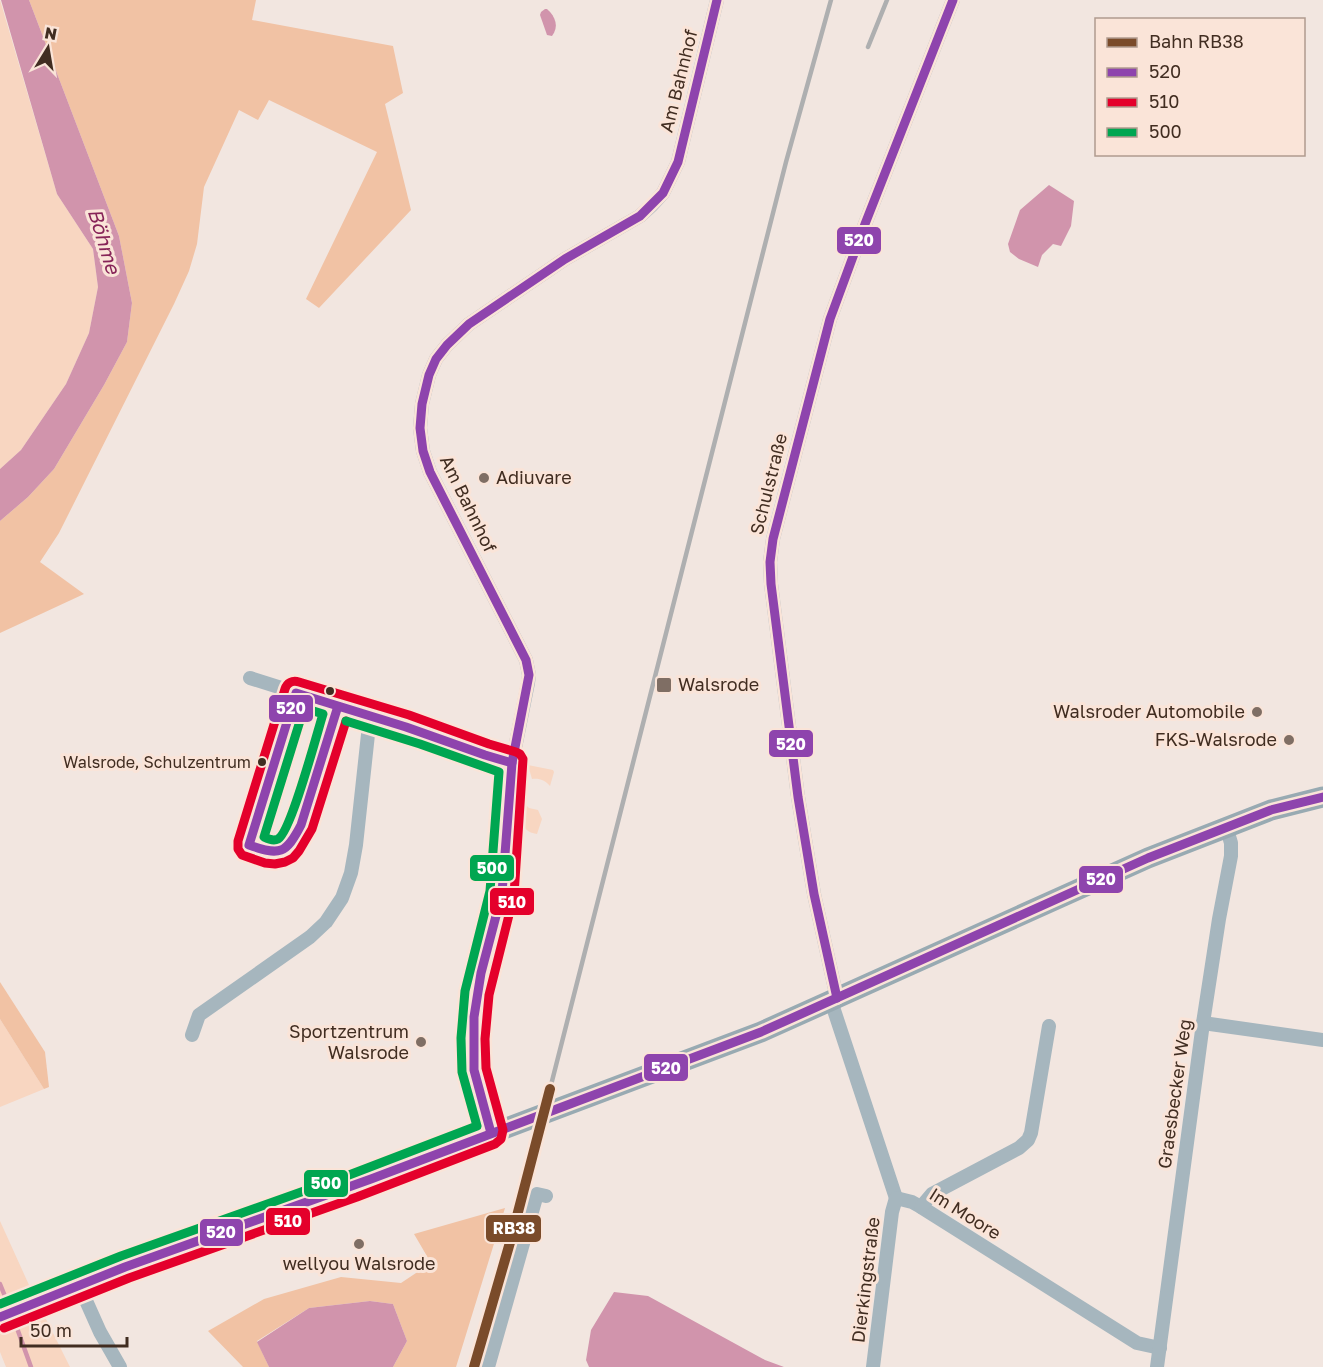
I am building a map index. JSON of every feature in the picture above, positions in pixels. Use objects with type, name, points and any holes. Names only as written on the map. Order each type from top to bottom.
[{"type":"main road","points":[[0,1317],[79,1285],[353,1186],[750,1036],[1148,858],[1271,810],[1323,797]]},
{"type":"street","name":"Am Bahnhof","points":[[491,1133],[474,1070],[474,1028],[479,983],[502,893],[512,763],[528,683],[528,668],[430,472],[423,451],[420,428],[422,405],[429,375],[436,359],[469,324],[565,259],[640,216],[663,193],[678,162],[717,0]]},
{"type":"street","name":"Schulstraße","points":[[834,1000],[798,797],[771,584],[772,540],[830,319],[953,0]]},
{"type":"street","points":[[250,678],[512,763]]},
{"type":"street","points":[[192,1035],[199,1015],[310,937],[326,922],[342,898],[351,873],[357,845],[370,716]]},
{"type":"street","name":"Graesbecker Weg","points":[[1157,1367],[1203,1023],[1231,856],[1231,843],[1226,826]]},
{"type":"street","points":[[834,1000],[896,1198]]},
{"type":"street","points":[[1203,1023],[1323,1040]]},
{"type":"street","points":[[921,1207],[932,1194],[1019,1148],[1028,1140],[1049,1026]]},
{"type":"street","points":[[488,1367],[537,1194],[546,1196]]},
{"type":"street","name":"Im Moore","points":[[896,1198],[921,1207],[1137,1343],[1160,1348]]},
{"type":"street","name":"Dierkingstraße","points":[[873,1367],[892,1212],[896,1198]]},
{"type":"street","points":[[79,1285],[100,1332],[120,1367]]},
{"type":"shaded area","points":[[0,0],[57,194],[93,249],[98,287],[89,333],[66,384],[21,450],[0,469]]},
{"type":"shaded area","points":[[29,0],[256,0],[252,20],[393,46],[403,93],[385,104],[411,210],[319,308],[306,299],[377,152],[269,100],[258,120],[239,110],[204,187],[197,244],[189,271],[59,533],[40,562],[84,594],[0,633],[0,521],[28,497],[54,469],[127,342],[132,303],[119,236]]},
{"type":"shaded area","points":[[528,765],[553,770],[550,786],[542,780],[532,779]]},
{"type":"shaded area","points":[[524,803],[529,808],[538,810],[542,819],[537,834],[524,827],[522,818]]},
{"type":"shaded area","points":[[0,982],[45,1052],[49,1087],[44,1089],[0,1019]]},
{"type":"shaded area","points":[[0,1019],[44,1089],[0,1107]]},
{"type":"shaded area","points":[[505,1208],[456,1367],[393,1367],[407,1341],[393,1304],[370,1301],[309,1308],[257,1341],[269,1367],[243,1367],[208,1331],[264,1299],[341,1277],[401,1283],[431,1263],[414,1234]]},
{"type":"shaded area","points":[[0,1221],[70,1367],[6,1367],[0,1352]]},
{"type":"water","name":"Böhme","points":[[1,0],[29,0],[119,236],[132,303],[127,342],[54,469],[28,497],[0,521],[0,469],[21,450],[66,384],[89,333],[98,287],[93,249],[57,194]]},
{"type":"water","points":[[545,9],[550,12],[556,22],[552,36],[547,35],[540,15]]},
{"type":"water","points":[[1049,185],[1074,201],[1071,226],[1061,246],[1053,244],[1042,255],[1038,267],[1019,259],[1010,252],[1008,244],[1020,210]]},
{"type":"water","points":[[614,1292],[648,1296],[765,1360],[784,1367],[589,1367],[586,1360],[591,1330]]},
{"type":"water","points":[[370,1301],[393,1304],[407,1341],[393,1367],[269,1367],[257,1342],[309,1308]]},
{"type":"waterway","points":[[0,1284],[9,1306]]},
{"type":"waterway","points":[[13,1317],[31,1367]]},
{"type":"railway","points":[[550,1089],[786,162],[831,0]]},
{"type":"railway","points":[[868,47],[887,0]]},
{"type":"rail line","name":"RB38","points":[[474,1367],[511,1239],[550,1089]]},
{"type":"transit line","name":"520","points":[[491,1133],[474,1070],[474,1017],[481,973],[502,893],[512,763],[529,675],[526,660],[430,472],[423,451],[420,428],[422,404],[429,375],[436,359],[469,324],[565,259],[640,216],[663,193],[678,162],[717,0]]},
{"type":"transit line","name":"520","points":[[837,998],[814,894],[798,797],[770,562],[773,539],[830,319],[953,0]]},
{"type":"transit line","name":"510","points":[[4,1328],[129,1278],[357,1197],[495,1144],[501,1139],[503,1130],[486,1068],[485,1039],[489,995],[514,895],[523,759],[516,752],[409,715],[299,682],[292,682],[285,689],[238,841],[238,849],[242,855],[275,864],[293,858],[299,851],[312,829],[346,721]]},
{"type":"transit line","name":"520","points":[[338,706],[296,835],[281,850],[268,851],[249,845],[296,693],[406,727],[512,763]]},
{"type":"transit line","name":"500","points":[[304,708],[323,714],[290,819],[278,839],[269,839],[264,837],[304,708]]},
{"type":"transit line","name":"500","points":[[0,1304],[121,1256],[349,1175],[477,1126],[462,1072],[461,1038],[465,991],[490,891],[499,772],[346,721]]},
{"type":"transit line","name":"520","points":[[0,1317],[125,1267],[371,1179],[761,1032],[1148,858],[1271,810],[1323,797]]},
{"type":"place","name":"Adiuvare","points":[[484,478]]},
{"type":"place","name":"Walsrode","points":[[664,685]]},
{"type":"place","name":"Walsroder Automobile","points":[[1257,712]]},
{"type":"place","name":"FKS-Walsrode","points":[[1289,740]]},
{"type":"place","name":"Walsrode, Schulzentrum","points":[[262,762]]},
{"type":"place","name":"Sportzentrum Walsrode","points":[[421,1042]]},
{"type":"place","name":"wellyou Walsrode","points":[[359,1244]]}]
